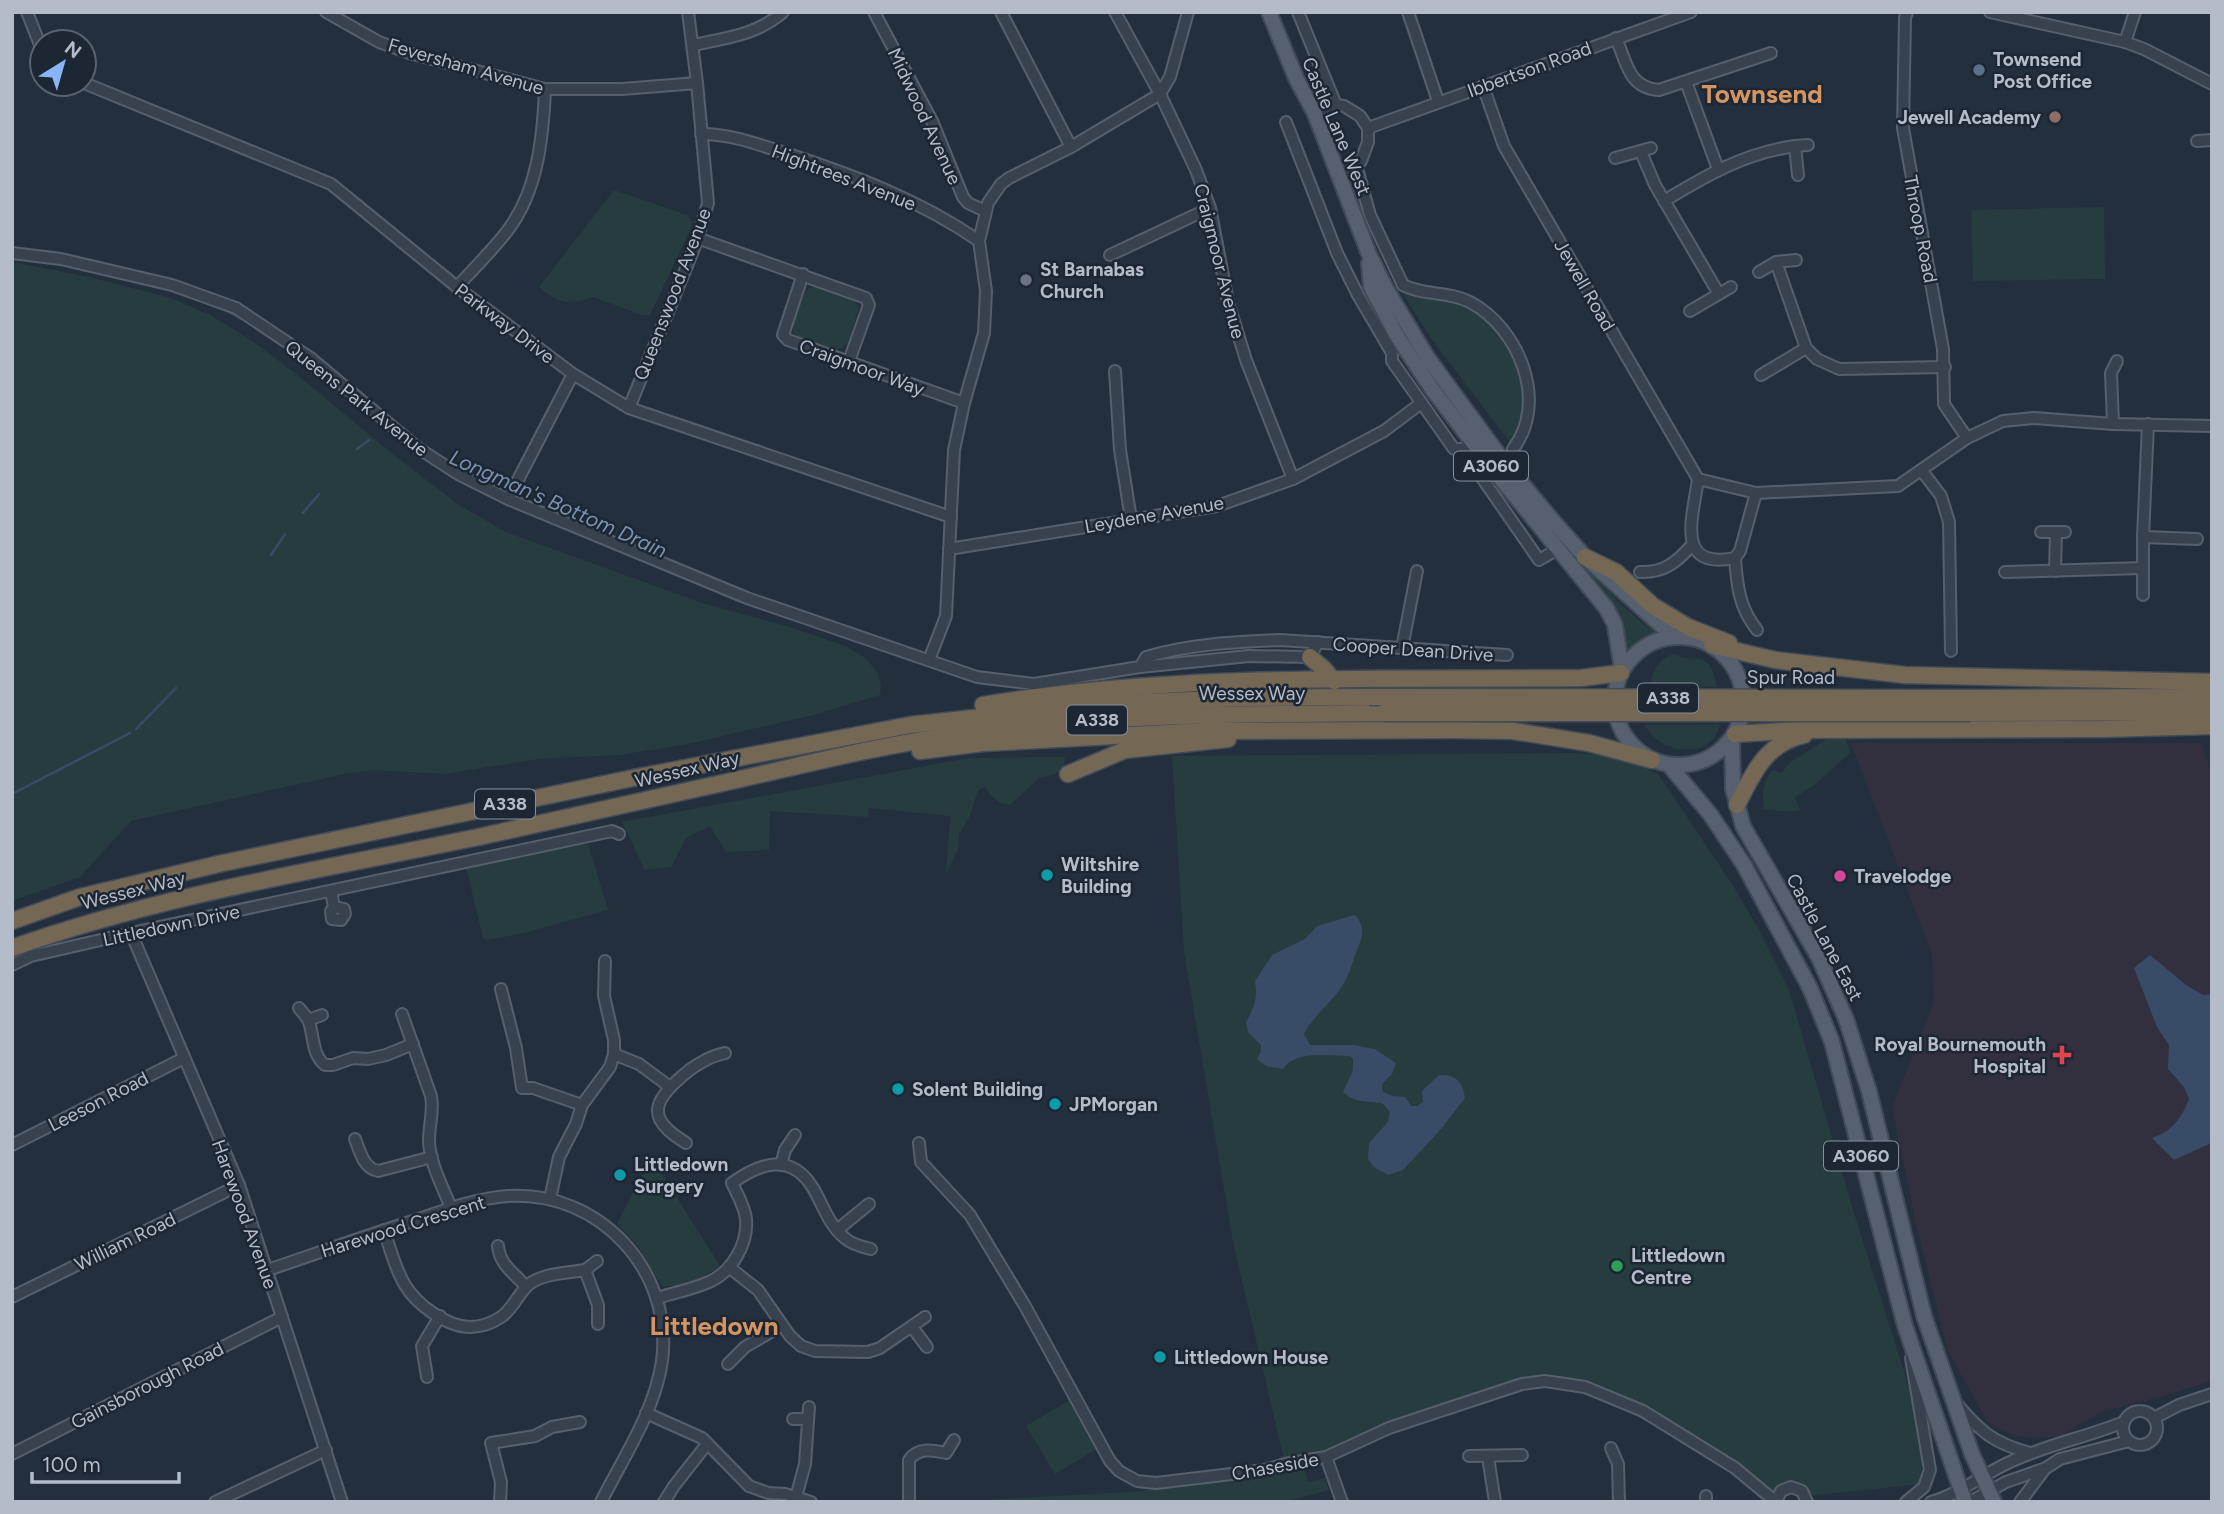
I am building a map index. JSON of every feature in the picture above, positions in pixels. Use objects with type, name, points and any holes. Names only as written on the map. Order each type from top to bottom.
[{"type":"highway","points":[[1585,557],[1616,572],[1653,606],[1688,627],[1765,657]]},
{"type":"highway","points":[[1712,645],[1765,657],[1905,675],[2212,682]]},
{"type":"highway","points":[[1310,657],[1334,681]]},
{"type":"highway","points":[[844,737],[906,719],[945,712],[1071,693],[1159,684],[1581,678],[1621,672]]},
{"type":"highway","name":"Wessex Way","points":[[12,921],[80,897],[223,863],[844,737],[988,715],[1098,704],[1243,698],[1369,697]]},
{"type":"highway","name":"Spur Road","points":[[1369,697],[2212,712]]},
{"type":"highway","name":"Spur Road","points":[[1383,713],[1969,706],[2212,697]]},
{"type":"highway","name":"Wessex Way","points":[[12,948],[87,922],[172,901],[605,810],[813,762],[947,736],[1078,721],[1191,714],[1383,713]]},
{"type":"highway","points":[[1733,737],[1827,730],[2212,726]]},
{"type":"highway","points":[[813,762],[983,743],[1193,731],[1381,730],[1513,731],[1589,743],[1652,760]]},
{"type":"highway","points":[[1068,774],[1125,750],[1299,734],[1381,730]]},
{"type":"highway","points":[[1737,805],[1758,764],[1770,751],[1790,738],[1827,730]]},
{"type":"main road","name":"Castle Lane West","points":[[1269,12],[1296,78],[1315,114],[1369,254],[1385,287],[1427,357],[1504,462],[1585,557],[1674,636]]},
{"type":"main road","name":"Castle Lane West","points":[[1369,254],[1371,286],[1397,349],[1432,389],[1468,446],[1558,549],[1606,609],[1615,625],[1621,672]]},
{"type":"main road","points":[[1427,357],[1434,379],[1475,434],[1468,446]]},
{"type":"main road","points":[[1674,636],[1694,638],[1712,645],[1726,656],[1736,669],[1742,685],[1742,719],[1733,737],[1719,752],[1704,761],[1669,765],[1652,760],[1635,748],[1619,723],[1614,697],[1621,672],[1639,651],[1662,639],[1674,636]]},
{"type":"main road","name":"Castle Lane East","points":[[1733,737],[1732,789],[1742,826],[1819,958],[1846,1019],[1869,1091],[1918,1297],[1952,1398],[1989,1490]]},
{"type":"main road","name":"Castle Lane East","points":[[1669,765],[1710,814],[1744,865],[1810,988],[1832,1042],[1872,1207],[1905,1326],[1949,1456],[1969,1499]]},
{"type":"street","name":"Feversham Avenue","points":[[326,12],[379,42],[410,53],[545,89],[622,89],[697,83]]},
{"type":"street","name":"Queenswood Avenue","points":[[629,408],[697,238],[708,203],[688,12]]},
{"type":"street","points":[[693,45],[752,32],[774,21],[783,12]]},
{"type":"street","name":"Midwood Avenue","points":[[874,12],[932,121],[963,197],[968,203],[985,211]]},
{"type":"street","points":[[1001,12],[1071,147]]},
{"type":"street","name":"Craigmoor Avenue","points":[[1115,12],[1160,94],[1196,170],[1210,208],[1235,326],[1293,479]]},
{"type":"street","points":[[929,660],[946,616],[954,450],[984,333],[986,291],[979,241],[985,211],[1001,184],[1019,171],[1071,147],[1160,94],[1170,77],[1188,12]]},
{"type":"street","name":"Castle Lane West","points":[[1298,12],[1336,105]]},
{"type":"street","name":"Ibbertson Road","points":[[1368,128],[1691,12]]},
{"type":"street","name":"Throop Road","points":[[1907,12],[1903,128],[1941,336],[1945,367],[1944,404],[1967,438]]},
{"type":"street","points":[[1990,12],[2019,16],[2125,42],[2212,83]]},
{"type":"street","points":[[2125,42],[2135,12]]},
{"type":"street","points":[[1410,13],[1438,101]]},
{"type":"street","points":[[1616,38],[1634,81],[1645,89],[1660,90],[1771,53]]},
{"type":"street","points":[[1686,82],[1717,169]]},
{"type":"street","name":"Jewell Road","points":[[1483,86],[1504,146],[1698,479]]},
{"type":"street","name":"Parkway Drive","points":[[98,89],[331,184],[457,287],[573,374],[629,408],[951,517]]},
{"type":"street","points":[[457,287],[509,229],[529,191],[543,135],[545,89]]},
{"type":"street","points":[[1315,114],[1336,105],[1344,106],[1360,116],[1368,128],[1365,151],[1356,165],[1340,180]]},
{"type":"street","name":"Castle Lane West","points":[[1286,122],[1337,253],[1358,295],[1397,349],[1392,361],[1454,450],[1468,446],[1539,559],[1558,549]]},
{"type":"street","name":"Hightrees Avenue","points":[[701,134],[719,134],[744,140],[825,166],[945,217],[979,241]]},
{"type":"street","points":[[2197,141],[2212,139]]},
{"type":"street","points":[[1664,201],[1717,169],[1774,149],[1808,145]]},
{"type":"street","points":[[1796,146],[1798,175]]},
{"type":"street","points":[[1615,158],[1646,150],[1655,185],[1720,294]]},
{"type":"street","name":"Castle Lane West","points":[[1356,165],[1370,215],[1403,285]]},
{"type":"street","points":[[1110,255],[1210,208]]},
{"type":"street","points":[[697,238],[862,295],[869,303],[849,361]]},
{"type":"street","name":"Queens Park Avenue","points":[[12,253],[61,259],[172,285],[236,308],[312,359],[418,448],[458,474],[508,499],[747,598],[929,660]]},
{"type":"street","points":[[1759,272],[1776,262],[1796,260]]},
{"type":"street","points":[[1776,262],[1806,348],[1817,359],[1839,369],[1945,367]]},
{"type":"street","name":"Craigmoor Way","points":[[803,274],[783,335],[788,340],[964,403]]},
{"type":"street","points":[[1385,287],[1403,285],[1414,290],[1453,295],[1492,316],[1526,370],[1528,419],[1521,438],[1513,449]]},
{"type":"street","points":[[1690,311],[1731,288]]},
{"type":"street","points":[[1761,375],[1806,348]]},
{"type":"street","points":[[2113,424],[2111,373],[2117,360]]},
{"type":"street","points":[[1115,371],[1120,450],[1131,519]]},
{"type":"street","points":[[508,499],[573,374]]},
{"type":"street","name":"Leydene Avenue","points":[[949,549],[1217,506],[1293,479],[1384,431],[1420,404]]},
{"type":"street","points":[[1735,558],[1718,562],[1703,557],[1692,545],[1698,479],[1756,493],[1898,486],[1967,438],[1989,426],[2017,419],[2212,426]]},
{"type":"street","points":[[2143,596],[2148,424]]},
{"type":"street","points":[[1922,471],[1941,496],[1949,522],[1951,651]]},
{"type":"street","points":[[1756,493],[1740,551],[1735,558],[1738,589],[1746,616],[1757,630]]},
{"type":"street","points":[[2041,532],[2060,532],[2055,571]]},
{"type":"street","points":[[2143,537],[2197,539]]},
{"type":"street","points":[[1640,572],[1653,573],[1669,567],[1692,545]]},
{"type":"street","points":[[2005,572],[2143,568]]},
{"type":"street","points":[[1402,648],[1418,571]]},
{"type":"street","name":"Cooper Dean Drive","points":[[1140,667],[1146,657],[1203,646],[1280,640],[1507,655]]},
{"type":"street","name":"Cooper Dean Drive","points":[[929,660],[977,677],[1034,684],[1140,667],[1249,656],[1310,657],[1318,642]]},
{"type":"street","name":"Littledown Drive","points":[[12,965],[31,956],[131,933],[612,831],[619,834]]},
{"type":"street","points":[[331,891],[334,907]]},
{"type":"street","name":"Harewood Avenue","points":[[131,933],[239,1185],[342,1502]]},
{"type":"street","points":[[550,1199],[559,1157],[576,1124],[582,1105],[610,1067],[614,1054],[612,1028],[604,996],[605,961]]},
{"type":"street","points":[[501,989],[516,1048],[517,1088],[533,1088],[582,1105]]},
{"type":"street","points":[[299,1008],[308,1020],[319,1059],[325,1065],[353,1058],[369,1059],[386,1055],[413,1044]]},
{"type":"street","points":[[402,1014],[433,1105],[429,1142],[451,1208]]},
{"type":"street","points":[[308,1020],[322,1015]]},
{"type":"street","points":[[686,1143],[664,1126],[658,1115],[658,1106],[670,1087],[705,1060],[725,1053]]},
{"type":"street","points":[[614,1054],[639,1064],[670,1087]]},
{"type":"street","name":"Leeson Road","points":[[12,1145],[184,1058]]},
{"type":"street","points":[[781,1165],[785,1150],[795,1135]]},
{"type":"street","points":[[355,1139],[371,1170],[378,1171],[432,1157]]},
{"type":"street","name":"Chaseside","points":[[919,1143],[921,1162],[970,1215],[1025,1306],[1110,1461],[1119,1471],[1137,1481],[1156,1483],[1265,1470],[1326,1457],[1428,1415],[1522,1384],[1545,1381],[1585,1387],[1643,1411],[1735,1468],[1776,1502],[1781,1491],[1791,1487],[1802,1491],[1807,1502]]},
{"type":"street","points":[[732,1183],[757,1167],[781,1165],[798,1172],[810,1184],[829,1219],[845,1239],[872,1249]]},
{"type":"street","points":[[657,1298],[710,1282],[729,1267],[741,1246],[746,1221],[744,1210],[724,1172]]},
{"type":"street","name":"William Road","points":[[12,1297],[239,1185]]},
{"type":"street","name":"Harewood Crescent","points":[[265,1271],[451,1208],[508,1196],[550,1199],[578,1209],[611,1228],[635,1254],[652,1283],[663,1326],[663,1347],[659,1376],[646,1413],[601,1502]]},
{"type":"street","points":[[837,1230],[869,1204]]},
{"type":"street","points":[[384,1230],[404,1284],[417,1300],[449,1321],[468,1327],[483,1325],[505,1314],[531,1283],[557,1274],[585,1270],[597,1262]]},
{"type":"street","points":[[498,1247],[503,1264],[526,1287]]},
{"type":"street","points":[[729,1267],[758,1290],[781,1326],[795,1342],[808,1349],[859,1353],[880,1348],[925,1317]]},
{"type":"street","points":[[585,1270],[598,1305],[598,1324]]},
{"type":"street","points":[[427,1377],[422,1346],[440,1316]]},
{"type":"street","name":"Gainsborough Road","points":[[12,1454],[282,1317]]},
{"type":"street","points":[[727,1364],[745,1347],[781,1326]]},
{"type":"street","name":"Castle Lane East","points":[[1905,1326],[1930,1470],[1924,1487],[1906,1502]]},
{"type":"street","points":[[912,1327],[927,1347]]},
{"type":"street","points":[[425,1363],[438,1361]]},
{"type":"street","points":[[2154,1418],[2179,1405],[2212,1394]]},
{"type":"street","name":"Castle Lane East","points":[[1952,1398],[1972,1422],[1993,1440],[2030,1453]]},
{"type":"street","points":[[796,1496],[805,1464],[809,1407]]},
{"type":"street","points":[[1969,1499],[1989,1490],[2008,1463],[2124,1422],[2136,1411],[2148,1413],[2154,1418],[2157,1431],[2153,1439],[2144,1445],[2138,1445],[2129,1441],[2123,1432],[2124,1422]]},
{"type":"street","points":[[646,1413],[671,1426],[695,1434],[749,1486],[811,1502]]},
{"type":"street","points":[[1921,1413],[1949,1456]]},
{"type":"street","points":[[793,1419],[808,1419]]},
{"type":"street","points":[[491,1443],[535,1436],[552,1427],[580,1422]]},
{"type":"street","points":[[490,1429],[501,1482],[500,1502]]},
{"type":"street","points":[[946,1453],[954,1440]]},
{"type":"street","points":[[1931,1502],[1969,1499],[2071,1455],[2129,1441]]},
{"type":"street","points":[[669,1500],[674,1486],[707,1444]]},
{"type":"street","points":[[901,1448],[911,1456]]},
{"type":"street","points":[[1611,1448],[1618,1464],[1619,1502]]},
{"type":"street","points":[[215,1502],[326,1450]]},
{"type":"street","points":[[908,1502],[911,1456],[922,1451],[946,1453],[954,1464]]},
{"type":"street","points":[[1469,1456],[1521,1455]]},
{"type":"street","points":[[1326,1457],[1342,1502]]},
{"type":"street","points":[[1489,1457],[1495,1502]]},
{"type":"street","points":[[2020,1502],[2046,1468]]},
{"type":"shaded area","name":"Royal Bournemouth Hospital","points":[[1851,743],[2201,743],[2212,775],[2212,1381],[2100,1412],[2061,1436],[2014,1436],[1988,1423],[1948,1351],[1916,1224],[1892,1107],[1934,1002],[1932,954]]},
{"type":"green space","points":[[614,190],[687,215],[693,224],[650,315],[642,315],[593,297],[571,302],[558,300],[539,287]]},
{"type":"green space","points":[[2104,207],[2105,279],[1973,281],[1971,210]]},
{"type":"green space","points":[[12,262],[89,277],[171,298],[210,315],[251,340],[295,373],[459,505],[506,532],[705,604],[793,628],[845,646],[865,658],[878,673],[880,695],[813,715],[688,744],[619,755],[538,759],[444,774],[374,770],[344,774],[131,821],[80,877],[12,901]]},
{"type":"green space","points":[[814,286],[855,300],[859,307],[848,343],[842,348],[835,350],[794,335],[792,322],[806,290]]},
{"type":"green space","points":[[1401,291],[1442,298],[1469,308],[1500,333],[1515,360],[1523,390],[1521,424],[1512,445],[1433,341]]},
{"type":"green space","points":[[1580,558],[1621,605],[1657,634],[1636,645],[1623,656],[1624,636],[1620,622],[1576,562]]},
{"type":"green space","points":[[1673,654],[1706,662],[1711,667],[1717,687],[1651,686],[1657,666]]},
{"type":"green space","points":[[1720,724],[1716,735],[1708,743],[1686,750],[1662,743],[1652,736],[1645,725]]},
{"type":"green space","points":[[1827,739],[1846,739],[1850,753],[1813,786],[1795,797],[1800,810],[1764,810],[1766,779],[1772,770],[1782,773],[1789,763]]},
{"type":"green space","name":"Littledown Centre","points":[[1572,753],[1623,756],[1658,774],[1732,884],[1789,990],[1854,1213],[1916,1409],[1923,1484],[1806,1496],[1798,1489],[1777,1498],[1735,1468],[1585,1382],[1525,1379],[1390,1423],[1326,1457],[1285,1464],[1233,1242],[1184,952],[1172,756]]},
{"type":"green space","points":[[1065,757],[1064,767],[1054,775],[1039,778],[1010,805],[995,799],[985,787],[978,790],[970,816],[959,834],[958,849],[946,874],[950,816],[869,808],[868,817],[770,811],[769,850],[726,852],[710,826],[686,838],[671,867],[645,870],[622,822],[969,758]]},
{"type":"green space","points":[[587,840],[608,910],[524,933],[487,940],[483,938],[466,867]]},
{"type":"green space","points":[[648,1164],[664,1177],[720,1266],[692,1281],[662,1286],[637,1245],[617,1224]]},
{"type":"green space","points":[[1070,1400],[1098,1448],[1055,1474],[1026,1426]]},
{"type":"green space","points":[[1304,1467],[1308,1482],[1325,1478],[1329,1490],[1284,1502],[985,1502],[1130,1492],[1215,1482]]},
{"type":"water","points":[[1355,915],[1362,928],[1361,940],[1345,982],[1304,1034],[1310,1045],[1354,1045],[1375,1049],[1396,1063],[1392,1074],[1382,1084],[1383,1092],[1405,1097],[1411,1106],[1423,1102],[1422,1091],[1439,1075],[1458,1080],[1465,1098],[1403,1170],[1388,1175],[1374,1167],[1368,1159],[1369,1143],[1388,1122],[1390,1112],[1382,1103],[1356,1100],[1343,1092],[1353,1070],[1353,1059],[1350,1056],[1313,1055],[1296,1059],[1283,1069],[1266,1066],[1257,1059],[1261,1045],[1248,1032],[1246,1022],[1255,1003],[1255,981],[1272,955],[1305,939],[1317,926]]},
{"type":"water","points":[[2150,955],[2186,985],[2203,995],[2212,994],[2212,1140],[2209,1144],[2174,1160],[2152,1138],[2175,1123],[2189,1099],[2184,1087],[2168,1069],[2169,1045],[2157,1027],[2134,968]]},
{"type":"waterway","points":[[225,310],[250,323]]},
{"type":"waterway","name":"Longman's Bottom Drain","points":[[380,422],[404,443]]},
{"type":"waterway","name":"Longman's Bottom Drain","points":[[357,449],[369,440]]},
{"type":"waterway","name":"Longman's Bottom Drain","points":[[423,457],[452,477]]},
{"type":"waterway","name":"Longman's Bottom Drain","points":[[303,513],[319,494]]},
{"type":"waterway","name":"Longman's Bottom Drain","points":[[271,555],[285,534]]},
{"type":"waterway","name":"Longman's Bottom Drain","points":[[136,729],[176,688]]},
{"type":"waterway","name":"Longman's Bottom Drain","points":[[12,794],[130,733]]},
{"type":"place","name":"Townsend Post Office","points":[[1979,70]]},
{"type":"place","name":"Jewell Academy","points":[[2055,117]]},
{"type":"place","name":"St Barnabas Church","points":[[1026,280]]},
{"type":"place","name":"Wiltshire Building","points":[[1047,875]]},
{"type":"place","name":"Travelodge","points":[[1840,876]]},
{"type":"place","name":"Royal Bournemouth Hospital","points":[[2062,1055]]},
{"type":"place","name":"Solent Building","points":[[898,1089]]},
{"type":"place","name":"JPMorgan","points":[[1055,1104]]},
{"type":"place","name":"Littledown Surgery","points":[[620,1175]]},
{"type":"place","name":"Littledown Centre","points":[[1617,1266]]},
{"type":"place","name":"Littledown House","points":[[1160,1357]]},
{"type":"district","name":"Townsend","points":[[1762,94]]},
{"type":"district","name":"Littledown","points":[[714,1326]]}]
